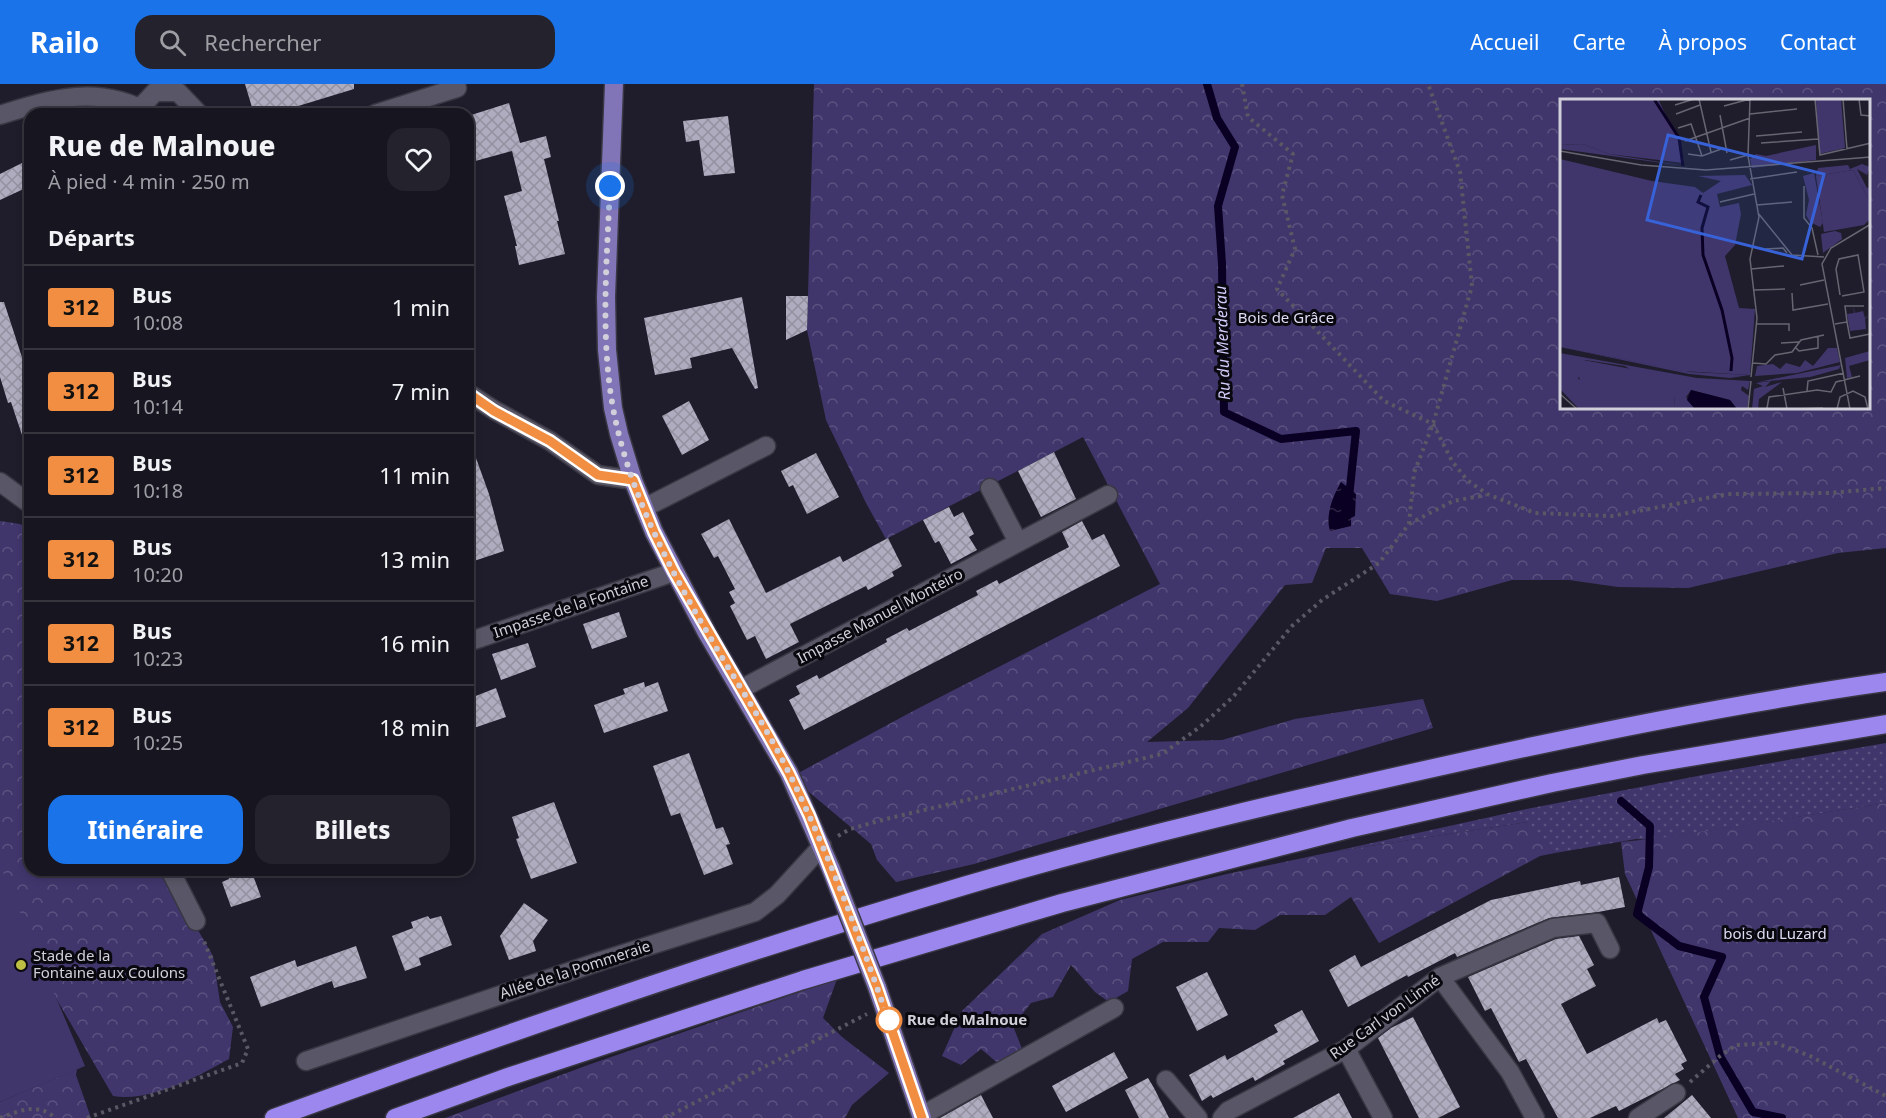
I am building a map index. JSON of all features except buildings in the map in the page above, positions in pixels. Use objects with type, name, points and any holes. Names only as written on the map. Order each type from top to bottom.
[{"type":"highway","points":[[274,1118],[555,1018],[785,941],[1106,846],[1324,792],[1538,745],[1659,721],[1886,682]]},
{"type":"highway","points":[[395,1118],[508,1077],[803,980],[1062,903],[1352,828],[1552,783],[1643,765],[1886,724]]},
{"type":"main road","points":[[614,84],[606,297],[607,350],[613,408],[633,480],[674,572],[789,773],[822,846],[884,1005],[922,1117]]},
{"type":"street","points":[[394,108],[457,88]]},
{"type":"street","points":[[147,108],[155,92],[178,92],[193,108]]},
{"type":"street","points":[[0,115],[73,95],[112,98],[137,108]]},
{"type":"street","points":[[474,397],[494,411],[550,441],[598,475],[633,480]]},
{"type":"street","points":[[644,508],[766,446]]},
{"type":"street","points":[[0,482],[24,500]]},
{"type":"street","points":[[990,488],[1018,542]]},
{"type":"street","name":"Impasse Manuel Monteiro","points":[[741,689],[1108,495]]},
{"type":"street","name":"Impasse de la Fontaine","points":[[474,640],[674,572]]},
{"type":"street","name":"Allée de la Pommeraie","points":[[306,1062],[601,961],[755,912],[777,895],[822,846]]},
{"type":"street","points":[[173,876],[196,921]]},
{"type":"street","name":"Rue Carl von Linné","points":[[1222,1118],[1228,1111],[1346,1049],[1440,976],[1553,928],[1597,923],[1610,949]]},
{"type":"street","points":[[1440,976],[1510,1072],[1535,1118]]},
{"type":"street","points":[[922,1117],[1114,1008]]},
{"type":"street","points":[[1346,1049],[1383,1118]]},
{"type":"street","points":[[1166,1080],[1198,1118]]},
{"type":"street","points":[[1638,1118],[1676,1093]]},
{"type":"path","points":[[1242,84],[1248,117],[1293,154],[1282,195],[1295,249],[1277,289],[1384,401],[1433,424],[1457,467],[1467,480],[1487,494],[1535,513],[1612,516],[1728,494],[1829,493],[1886,488]]},
{"type":"path","points":[[1409,524],[1414,473],[1433,424],[1472,285],[1460,172],[1428,84]]},
{"type":"path","points":[[822,846],[850,829],[1162,754],[1200,728],[1233,697],[1292,626],[1322,600],[1379,563],[1409,524],[1453,501],[1487,494]]},
{"type":"path","points":[[87,1118],[242,1063],[248,1049],[196,921]]},
{"type":"path","points":[[665,1118],[884,1005]]},
{"type":"path","points":[[1676,1093],[1736,1045],[1776,1043],[1810,1056],[1886,1096]]},
{"type":"path","points":[[0,1118],[20,1110],[37,1108],[50,1113],[54,1118]]},
{"type":"green space","name":"Bois de Grâce","points":[[814,84],[1886,84],[1886,548],[1838,553],[1688,588],[1618,587],[1569,580],[1512,580],[1437,601],[1390,594],[1362,548],[1326,548],[1312,583],[1285,585],[1188,708],[1147,742],[1222,740],[1295,719],[1423,699],[1433,728],[974,864],[896,882],[877,860],[871,844],[791,777],[915,710],[1160,584],[1083,437],[886,539],[826,420],[807,330]]},
{"type":"green space","points":[[0,521],[24,526],[24,876],[166,876],[213,956],[220,1002],[233,1027],[229,1059],[158,1092],[128,1097],[113,1096],[46,981],[0,882]]},
{"type":"green space","points":[[1886,743],[1886,803],[1555,853],[1527,822],[1331,852],[1522,810]]},
{"type":"green space","name":"bois du Luzard","points":[[1886,803],[1886,1118],[1738,1118],[1625,874],[1621,842],[1661,838]]},
{"type":"green space","points":[[1528,822],[1555,853],[1540,856],[1379,943],[1351,897],[1325,915],[1280,915],[1255,930],[1219,928],[1208,942],[1163,942],[1132,959],[1128,991],[1109,1002],[1095,992],[1071,965],[1053,997],[1031,1003],[1013,1026],[1026,1059],[1005,1069],[981,1049],[961,1065],[942,1056],[962,1011],[1042,934],[1120,900],[1331,852]]},
{"type":"green space","name":"Stade de la Fontaine aux Coulons","points":[[0,865],[85,1066],[0,1102]]},
{"type":"green space","points":[[837,979],[823,1018],[842,1037],[889,1073],[852,1105],[845,1118],[445,1118],[588,1065]]},
{"type":"green space","points":[[77,1069],[76,1075],[91,1118],[0,1118],[0,1102]]},
{"type":"water","points":[[1341,482],[1356,494],[1355,516],[1351,518],[1351,526],[1330,531],[1329,512]]},
{"type":"waterway","name":"Ru du Merderau","points":[[1207,84],[1217,118],[1235,147],[1218,206],[1222,264],[1224,412],[1281,439],[1356,431],[1349,497]]},
{"type":"waterway","name":"Ru du Merderau","points":[[1621,801],[1650,826],[1649,867],[1637,914],[1679,946],[1722,957],[1704,997],[1720,1056],[1753,1112],[1782,1118]]},
{"type":"bus line","name":"312","points":[[474,397],[494,411],[550,441],[598,475],[633,480],[654,532],[674,572],[707,633],[768,735],[809,815],[877,987],[922,1118]]},
{"type":"place","name":"Stade de la Fontaine aux Coulons","points":[[21,965]]},
{"type":"place","name":"Rue de Malnoue","points":[[889,1020]]},
{"type":"route","points":[[610,186],[606,297],[609,379],[613,408],[633,480],[654,532],[674,572],[707,633],[758,717],[809,815],[890,1025],[889,1020]]}]
